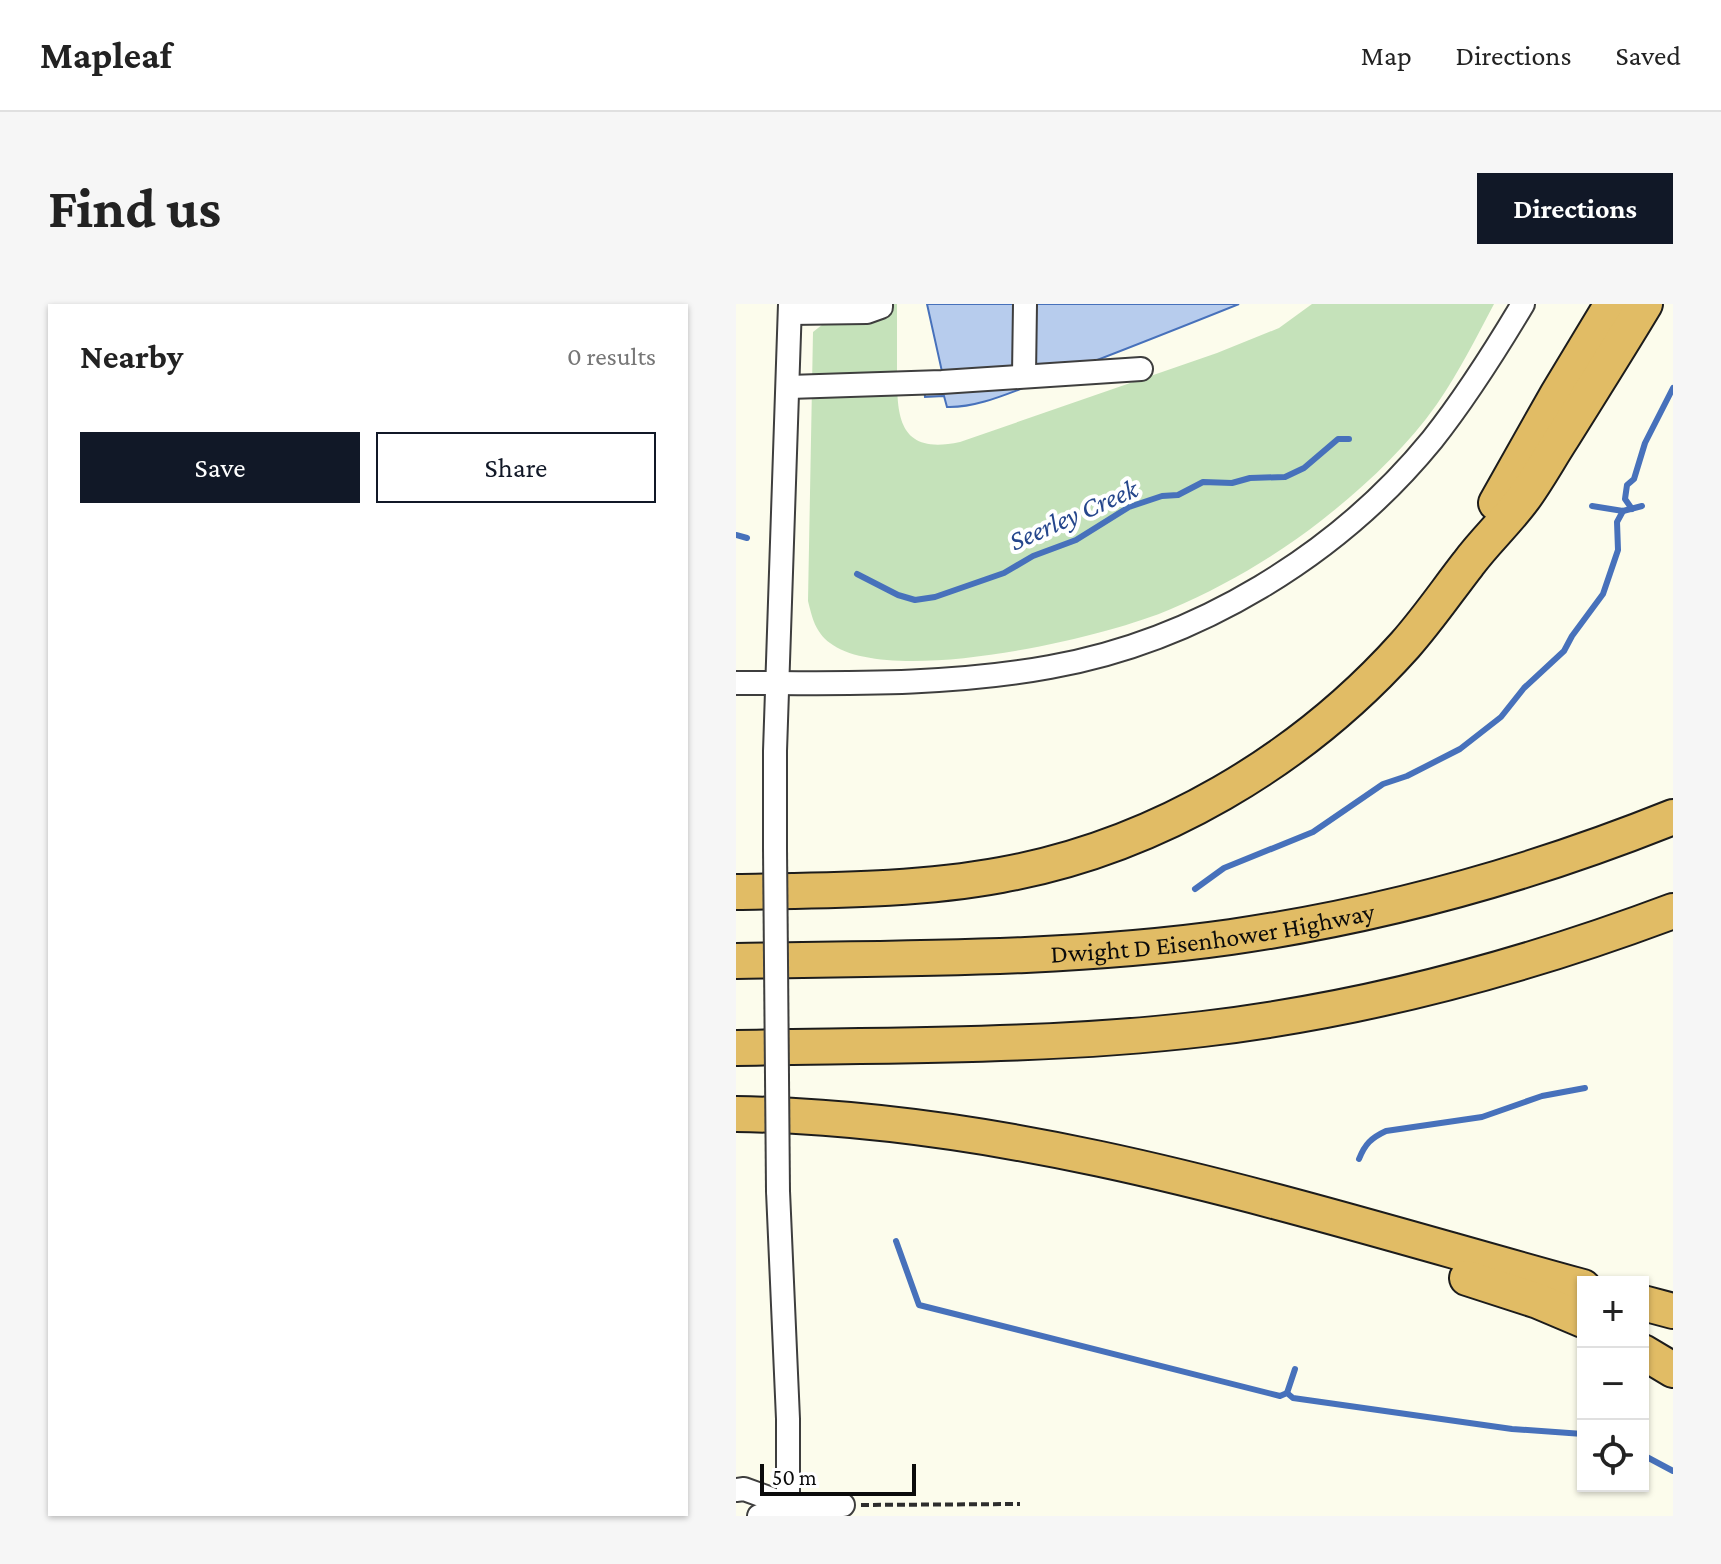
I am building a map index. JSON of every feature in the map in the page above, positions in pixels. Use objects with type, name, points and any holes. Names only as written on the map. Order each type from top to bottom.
[{"type":"highway","points":[[1469,562],[1503,488],[1612,304]]},
{"type":"highway","points":[[736,892],[885,889],[966,880],[1041,865],[1145,831],[1250,776],[1298,743],[1351,699],[1405,645],[1523,499],[1645,304]]},
{"type":"highway","name":"Dwight D Eisenhower Highway","points":[[736,961],[1081,951],[1160,945],[1278,930],[1383,909],[1465,888],[1579,852],[1673,817]]},
{"type":"highway","points":[[736,1048],[1068,1040],[1203,1029],[1311,1013],[1436,986],[1572,947],[1673,911]]},
{"type":"highway","points":[[736,1114],[892,1125],[1028,1145],[1206,1182],[1577,1285]]},
{"type":"highway","points":[[1028,1145],[1461,1276],[1577,1317]]},
{"type":"highway","points":[[1649,1305],[1673,1311]]},
{"type":"highway","points":[[1649,1356],[1673,1370]]},
{"type":"street","points":[[788,1510],[788,1419],[778,1191],[775,848],[782,497],[790,308],[867,312],[881,307],[881,304]]},
{"type":"street","points":[[1024,375],[1025,304]]},
{"type":"street","points":[[736,683],[958,679],[1034,670],[1133,646],[1204,616],[1254,590],[1315,551],[1341,532],[1391,485],[1454,410],[1523,304]]},
{"type":"street","points":[[789,387],[942,382],[1141,369]]},
{"type":"street","points":[[736,1490],[744,1489],[788,1510]]},
{"type":"street","points":[[759,1516],[843,1505]]},
{"type":"path","points":[[843,1505],[1020,1504]]},
{"type":"green space","points":[[827,304],[897,304],[900,415],[912,437],[923,443],[939,445],[960,442],[1217,353],[1279,328],[1312,304],[1494,304],[1445,392],[1398,451],[1322,520],[1250,569],[1171,609],[1098,633],[998,654],[899,661],[859,656],[830,643],[818,629],[808,601],[813,332],[827,321]]},
{"type":"water","points":[[927,304],[1239,304],[996,398],[947,407],[944,396],[925,397],[923,378],[943,376]]},
{"type":"waterway","points":[[1632,509],[1625,499],[1627,485],[1634,479],[1645,443],[1673,388]]},
{"type":"waterway","name":"Seerley Creek","points":[[857,574],[898,595],[915,600],[935,597],[1004,573],[1033,556],[1076,540],[1129,507],[1162,496],[1178,495],[1203,482],[1232,483],[1250,478],[1285,477],[1304,468],[1338,439],[1349,439]]},
{"type":"waterway","name":"Seerley Creek","points":[[1592,506],[1623,511],[1642,506]]},
{"type":"waterway","points":[[1195,889],[1224,868],[1313,832],[1383,784],[1407,776],[1460,749],[1501,717],[1524,688],[1564,651],[1603,594],[1618,550],[1617,522],[1623,511]]},
{"type":"waterway","name":"Seerley Creek","points":[[736,535],[747,538]]},
{"type":"waterway","points":[[1359,1159],[1369,1142],[1386,1131],[1482,1117],[1542,1096],[1585,1088]]},
{"type":"waterway","points":[[896,1241],[919,1305],[1280,1396],[1287,1393],[1293,1398],[1512,1429],[1577,1434]]},
{"type":"waterway","points":[[1287,1393],[1295,1369]]},
{"type":"waterway","points":[[1649,1458],[1673,1471]]}]
